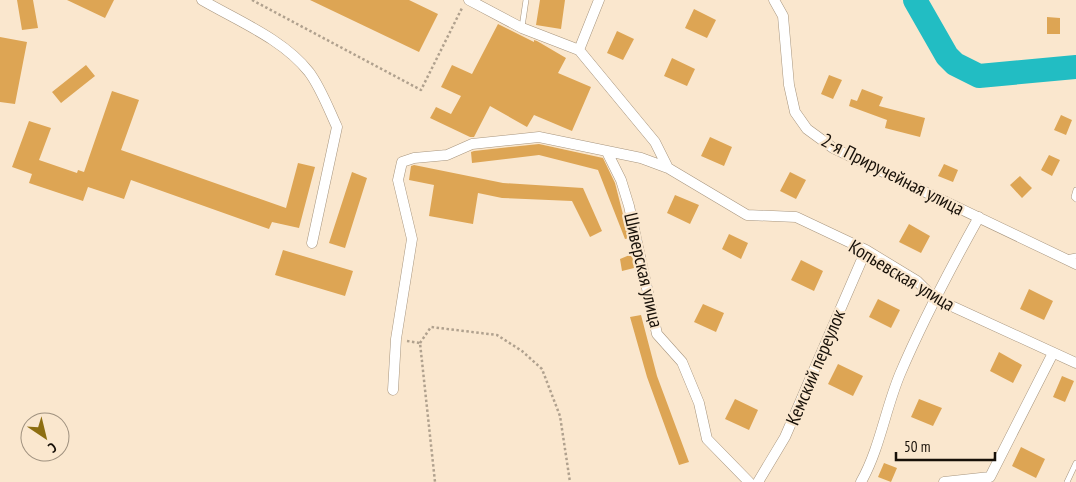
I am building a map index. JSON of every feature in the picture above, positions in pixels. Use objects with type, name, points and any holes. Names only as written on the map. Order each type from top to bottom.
[{"type":"street","points":[[202,0],[271,40],[296,57],[311,74],[337,127],[312,243]]},
{"type":"street","points":[[468,0],[522,28],[578,50],[655,142],[668,168]]},
{"type":"street","points":[[578,50],[599,0]]},
{"type":"street","name":"2-я Приручейная улица","points":[[774,0],[783,16],[789,85],[795,112],[807,129],[833,148],[1076,264]]},
{"type":"street","name":"Копьевская улица","points":[[396,339],[412,238],[398,180],[402,162],[414,158],[448,155],[472,144],[539,137],[642,158],[668,168],[747,215],[796,217],[866,250],[917,281],[934,298],[1076,363]]},
{"type":"street","name":"Шиверская улица","points":[[607,152],[621,180],[629,206],[657,334],[682,362],[699,403],[707,439],[749,482]]},
{"type":"street","points":[[861,482],[873,462],[899,377],[934,298],[979,217]]},
{"type":"street","name":"Кемский переулок","points":[[758,482],[784,437],[866,250]]},
{"type":"street","points":[[393,390],[396,339]]},
{"type":"street","points":[[944,482],[990,478],[1053,353]]},
{"type":"lane","points":[[522,28],[526,0]]},
{"type":"lane","points":[[1076,190],[1074,197],[1076,199]]},
{"type":"lane","points":[[1063,258],[1076,256]]},
{"type":"lane","points":[[1067,482],[1076,463]]},
{"type":"path","points":[[252,0],[421,90],[468,0]]},
{"type":"path","points":[[435,482],[420,343],[431,327],[497,335],[522,351],[542,369],[560,416],[570,482]]},
{"type":"path","points":[[396,339],[420,343]]},
{"type":"building","points":[[17,0],[33,0],[38,28],[22,30]]},
{"type":"building","points":[[67,0],[114,0],[105,18]]},
{"type":"building","points":[[310,0],[409,0],[438,14],[419,52]]},
{"type":"building","points":[[540,0],[565,0],[561,29],[536,25]]},
{"type":"building","points":[[694,9],[716,20],[707,38],[685,28]]},
{"type":"building","points":[[1047,17],[1060,18],[1060,34],[1047,34]]},
{"type":"building","points":[[498,24],[534,42],[534,40],[537,41],[566,58],[558,73],[591,87],[572,131],[534,115],[527,127],[490,106],[474,137],[470,137],[430,118],[436,107],[451,114],[461,96],[441,87],[452,65],[472,74]]},
{"type":"building","points":[[617,31],[634,39],[623,60],[607,53]]},
{"type":"building","points":[[0,37],[27,42],[15,104],[0,102]]},
{"type":"building","points":[[672,58],[695,69],[687,86],[664,76]]},
{"type":"building","points":[[86,65],[95,76],[61,103],[52,92]]},
{"type":"building","points":[[829,75],[842,80],[833,99],[821,94]]},
{"type":"building","points":[[862,89],[883,97],[879,106],[925,118],[920,137],[885,128],[887,120],[849,106],[851,99],[857,101]]},
{"type":"building","points":[[112,91],[139,100],[121,150],[286,208],[298,163],[315,167],[299,228],[272,222],[269,229],[131,180],[124,199],[88,187],[83,201],[29,183],[32,174],[12,167],[29,121],[51,128],[39,160],[77,173],[78,170],[84,172]]},
{"type":"building","points":[[1061,115],[1072,120],[1066,135],[1054,130]]},
{"type":"building","points":[[710,137],[732,147],[724,166],[701,156]]},
{"type":"building","points":[[539,144],[603,158],[615,183],[629,238],[625,239],[598,170],[539,155],[472,163],[471,152],[474,151]]},
{"type":"building","points":[[1049,155],[1060,160],[1052,176],[1041,170]]},
{"type":"building","points":[[944,164],[958,170],[953,182],[938,176]]},
{"type":"building","points":[[414,165],[503,183],[583,188],[602,231],[590,237],[572,201],[502,198],[478,193],[473,224],[429,216],[434,185],[409,180],[411,166]]},
{"type":"building","points":[[352,172],[367,178],[345,248],[329,243]]},
{"type":"building","points":[[790,172],[806,180],[796,199],[780,191]]},
{"type":"building","points":[[1020,176],[1032,188],[1022,198],[1010,185]]},
{"type":"building","points":[[675,195],[699,205],[690,224],[667,213]]},
{"type":"building","points":[[909,224],[930,236],[921,253],[899,242]]},
{"type":"building","points":[[729,234],[748,243],[741,259],[722,249]]},
{"type":"building","points":[[283,250],[353,271],[345,296],[275,275]]},
{"type":"building","points":[[632,254],[634,268],[622,271],[620,259]]},
{"type":"building","points":[[801,260],[823,271],[814,291],[791,280]]},
{"type":"building","points":[[1029,289],[1053,301],[1044,320],[1020,309]]},
{"type":"building","points":[[878,299],[900,310],[891,328],[869,317]]},
{"type":"building","points":[[703,304],[724,313],[716,332],[694,322]]},
{"type":"building","points":[[641,315],[657,376],[689,462],[679,465],[647,377],[630,317]]},
{"type":"building","points":[[999,352],[1022,365],[1013,383],[990,371]]},
{"type":"building","points":[[838,364],[863,376],[853,396],[828,384]]},
{"type":"building","points":[[1062,376],[1074,381],[1065,402],[1053,397]]},
{"type":"building","points":[[735,399],[758,410],[749,430],[725,419]]},
{"type":"building","points":[[919,399],[942,408],[933,426],[911,417]]},
{"type":"building","points":[[1021,447],[1045,459],[1036,478],[1012,466]]},
{"type":"building","points":[[884,463],[897,468],[891,482],[878,477]]},
{"type":"waterway","points":[[915,0],[947,56],[955,64],[979,76],[1076,67]]}]
